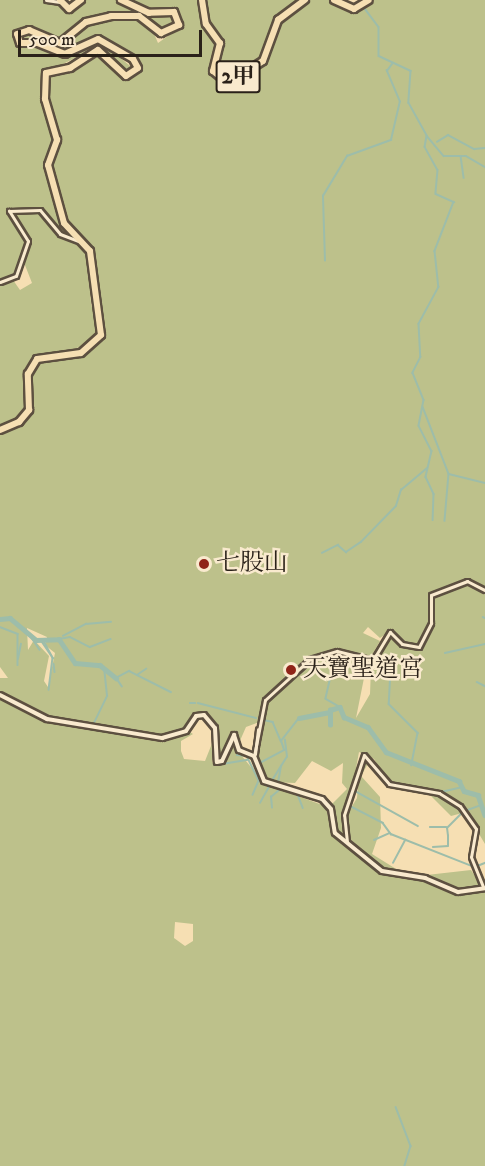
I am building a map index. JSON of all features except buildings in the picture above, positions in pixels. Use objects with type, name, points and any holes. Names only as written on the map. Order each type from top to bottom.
[{"type":"main road","points":[[60,1],[69,9],[81,0]]},
{"type":"main road","points":[[0,430],[19,422],[29,410],[28,378],[34,363],[46,356],[81,353],[101,335],[91,256],[82,242],[64,223],[48,165],[57,140],[45,99],[46,73],[70,68],[94,51],[107,54],[126,75],[134,75],[138,65],[98,39],[65,54],[39,43],[20,44],[16,37],[25,30],[60,43],[86,22],[111,16],[139,16],[161,33],[179,25],[174,12],[149,13],[121,0]]},
{"type":"main road","name":"2甲","points":[[202,0],[206,24],[220,43],[213,71],[228,83],[263,61],[279,18],[305,0]]},
{"type":"main road","points":[[334,0],[354,9],[369,0]]},
{"type":"street","points":[[46,0],[60,1]]},
{"type":"street","points":[[0,282],[16,276],[28,241],[9,211],[40,210],[60,234],[82,242]]},
{"type":"street","points":[[347,842],[344,815],[364,755],[389,784],[439,793],[460,806],[476,829],[471,856],[484,887],[458,892],[424,878],[388,874],[347,842],[335,832],[331,808],[322,799],[298,788],[271,785],[257,770],[254,756],[258,729],[267,696],[310,659],[337,651],[373,660],[390,632],[402,644],[419,647],[431,623],[427,609],[431,595],[466,581],[485,590]]},
{"type":"street","points":[[0,695],[47,720],[162,738],[186,731],[202,714],[213,723],[217,762],[222,761],[233,735],[239,750],[254,756]]},
{"type":"street","points":[[254,756],[258,729]]},
{"type":"green space","points":[[0,0],[45,0],[69,11],[84,0],[117,0],[150,14],[169,15],[177,23],[162,32],[137,14],[81,22],[57,40],[28,29],[12,35],[20,46],[33,44],[59,54],[100,41],[135,70],[123,72],[107,54],[93,49],[43,74],[41,97],[54,139],[43,166],[63,229],[88,255],[91,304],[99,328],[96,342],[32,362],[25,375],[28,406],[20,419],[0,427]],"holes":[[[23,260],[32,283],[20,290],[13,280]]]},
{"type":"green space","points":[[124,0],[199,0],[204,20],[218,41],[212,71],[225,84],[268,58],[278,22],[308,0],[331,0],[354,10],[370,0],[485,0],[485,844],[466,812],[451,816],[424,789],[388,782],[374,759],[359,752],[350,801],[342,813],[345,838],[336,829],[331,805],[347,789],[342,783],[343,763],[331,771],[312,761],[295,783],[270,782],[256,759],[259,722],[246,727],[239,743],[230,733],[220,760],[218,730],[200,712],[184,728],[193,734],[181,741],[181,751],[184,759],[205,761],[213,741],[212,762],[218,766],[233,738],[236,749],[265,784],[325,806],[334,834],[346,844],[345,818],[357,798],[361,756],[370,760],[361,776],[380,797],[381,828],[372,854],[409,877],[471,870],[485,891],[485,1166],[0,1166],[0,678],[8,678],[0,667],[0,434],[30,415],[30,377],[39,361],[85,353],[103,335],[91,253],[68,228],[50,170],[57,148],[47,76],[100,53],[127,78],[140,71],[100,39],[67,52],[18,37],[28,32],[59,44],[82,26],[135,16],[152,29],[158,43],[178,29],[174,11],[156,13]],"holes":[[[368,627],[380,638],[390,631],[371,668],[370,694],[356,718],[367,663],[380,641],[363,633]],[[27,628],[47,637],[45,645],[55,653],[48,687],[44,681],[49,656],[34,640],[28,650]],[[175,922],[193,924],[193,941],[185,946],[174,938]]]},
{"type":"green space","points":[[203,0],[304,0],[284,13],[263,58],[227,80],[216,70],[222,42],[210,27]]},
{"type":"waterway","points":[[363,6],[379,27],[379,56],[411,71],[409,103],[427,136],[444,156],[466,156],[485,167]]},
{"type":"waterway","points":[[325,261],[323,196],[347,156],[391,140],[400,102],[387,71],[392,64]]},
{"type":"waterway","points":[[437,142],[448,135],[474,149],[485,148]]},
{"type":"waterway","points":[[427,136],[425,147],[438,170],[436,194],[454,202],[435,251],[439,287],[419,324],[421,357],[413,373],[424,400],[419,426],[432,451],[426,477],[434,494],[433,520]]},
{"type":"waterway","points":[[461,156],[464,178]]},
{"type":"waterway","points":[[423,407],[449,474],[445,521]]},
{"type":"waterway","points":[[322,553],[338,545],[346,552],[361,542],[396,506],[401,490],[427,468]]},
{"type":"waterway","points":[[449,474],[485,483]]},
{"type":"waterway","points":[[0,619],[10,618],[36,640],[59,639],[75,663],[100,665],[116,678]]},
{"type":"waterway","points":[[63,636],[86,624],[111,622]]},
{"type":"waterway","points":[[0,627],[18,634],[18,665]]},
{"type":"waterway","points":[[59,639],[70,637],[90,647],[111,639]]},
{"type":"waterway","points":[[32,638],[40,650]]},
{"type":"waterway","points":[[43,639],[53,658]]},
{"type":"waterway","points":[[41,640],[53,658],[49,690]]},
{"type":"waterway","points":[[18,659],[21,644]]},
{"type":"waterway","points":[[445,653],[485,644]]},
{"type":"waterway","points":[[373,662],[391,670],[389,704],[418,733],[412,765]]},
{"type":"waterway","points":[[54,664],[55,672]]},
{"type":"waterway","points":[[93,725],[107,696],[104,669]]},
{"type":"waterway","points":[[137,675],[146,669]]},
{"type":"waterway","points":[[122,687],[116,678],[129,671],[171,692]]},
{"type":"waterway","points":[[330,681],[326,699],[340,707]]},
{"type":"waterway","points":[[477,682],[485,686]]},
{"type":"waterway","points":[[190,703],[195,703]]},
{"type":"waterway","points":[[198,703],[256,718]]},
{"type":"waterway","points":[[330,725],[330,710],[340,707],[344,717],[368,727],[386,752],[459,781],[464,791],[478,795],[485,815]]},
{"type":"waterway","points":[[299,718],[329,712]]},
{"type":"waterway","points":[[259,719],[273,722],[281,741],[299,718]]},
{"type":"waterway","points":[[273,779],[287,757],[285,740]]},
{"type":"waterway","points":[[258,764],[284,750],[281,741]]},
{"type":"waterway","points":[[237,755],[247,756],[259,781],[253,795]]},
{"type":"waterway","points":[[222,764],[248,760]]},
{"type":"waterway","points":[[278,783],[281,766]]},
{"type":"waterway","points":[[260,803],[269,787]]},
{"type":"waterway","points":[[441,792],[462,787]]},
{"type":"waterway","points":[[279,789],[297,792],[303,808]]},
{"type":"waterway","points":[[272,808],[271,797],[279,790]]},
{"type":"waterway","points":[[355,791],[418,826]]},
{"type":"waterway","points":[[350,806],[383,823],[391,834],[472,866]]},
{"type":"waterway","points":[[465,811],[479,806]]},
{"type":"waterway","points":[[448,836],[447,828],[463,812]]},
{"type":"waterway","points":[[430,827],[446,827]]},
{"type":"waterway","points":[[374,840],[390,833]]},
{"type":"waterway","points":[[433,847],[448,846],[448,836]]},
{"type":"waterway","points":[[393,863],[405,840]]},
{"type":"waterway","points":[[475,867],[485,863]]},
{"type":"waterway","points":[[396,1107],[411,1146],[405,1166]]},
{"type":"place","name":"七股山","points":[[204,564]]},
{"type":"place","name":"天寶聖道宮","points":[[291,670]]}]
